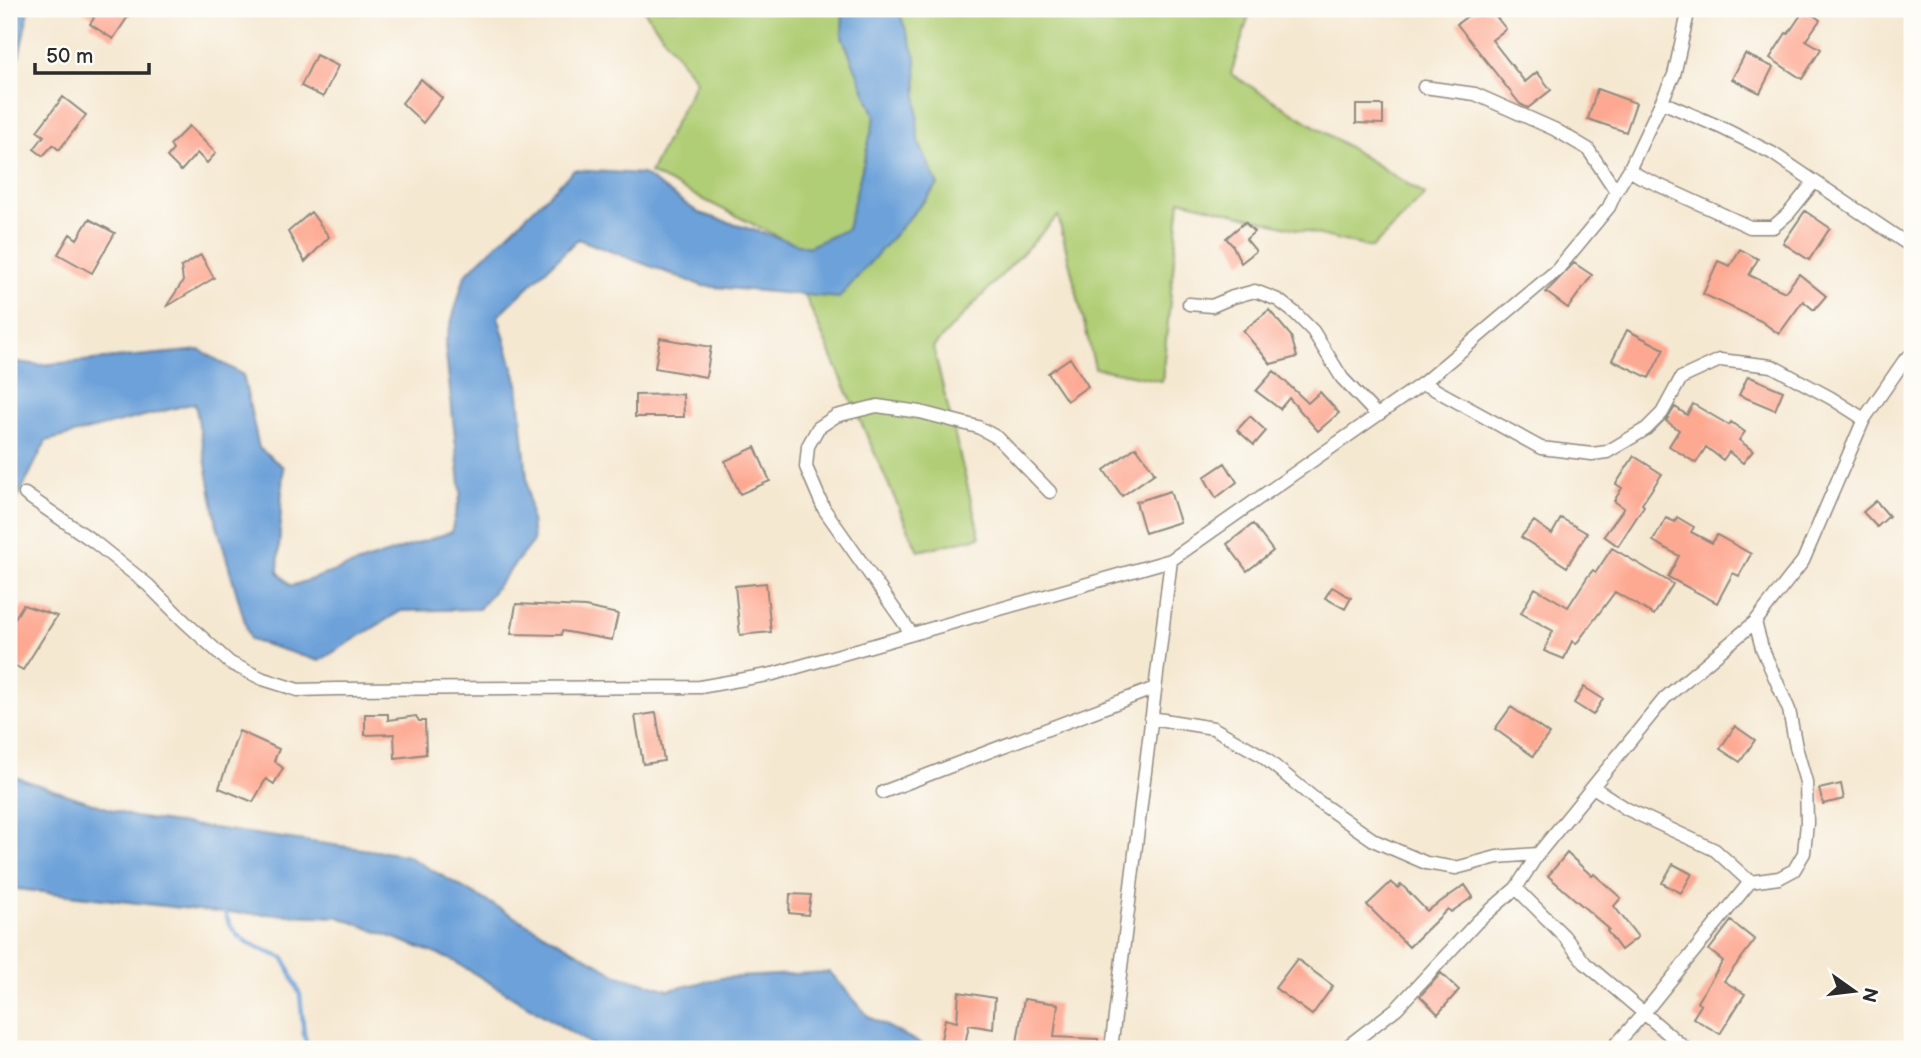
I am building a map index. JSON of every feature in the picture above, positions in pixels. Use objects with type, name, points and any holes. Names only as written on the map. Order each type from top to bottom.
[{"type":"street","points":[[25,494],[93,541],[148,585],[230,663],[263,679],[298,690],[700,687],[773,674],[1171,560],[1423,383],[1557,270],[1609,207],[1629,170],[1674,75],[1689,9]]},
{"type":"street","points":[[1424,87],[1475,94],[1554,129],[1588,149],[1616,191]]},
{"type":"street","points":[[1662,102],[1772,153],[1912,247]]},
{"type":"street","points":[[1629,170],[1750,227],[1773,227],[1814,182]]},
{"type":"street","points":[[1189,304],[1212,306],[1255,291],[1278,300],[1313,331],[1342,378],[1377,415]]},
{"type":"street","points":[[1344,1049],[1397,1008],[1477,922],[1516,888],[1538,854],[1665,698],[1755,622],[1803,561],[1864,419],[1904,361],[1912,354]]},
{"type":"street","points":[[1423,383],[1541,447],[1592,454],[1607,452],[1646,429],[1662,413],[1681,379],[1720,360],[1772,366],[1864,419]]},
{"type":"street","points":[[911,633],[824,509],[806,467],[808,446],[818,428],[836,416],[877,406],[920,412],[978,427],[998,438],[1050,492]]},
{"type":"street","points":[[1111,1049],[1171,560]]},
{"type":"street","points":[[1612,1049],[1750,882],[1779,878],[1794,870],[1804,853],[1807,823],[1806,782],[1789,709],[1762,648],[1755,622]]},
{"type":"street","points":[[883,792],[1155,688]]},
{"type":"street","points":[[1152,718],[1213,728],[1261,755],[1316,800],[1374,842],[1426,863],[1456,868],[1497,857],[1538,854]]},
{"type":"street","points":[[1593,787],[1626,809],[1715,850],[1750,882]]},
{"type":"street","points":[[1516,888],[1564,936],[1585,963],[1686,1049]]},
{"type":"green space","points":[[643,9],[1251,9],[1231,74],[1425,195],[1372,248],[1180,200],[1162,381],[1095,368],[1058,216],[933,347],[980,537],[918,551],[779,237],[650,173],[696,81]]},
{"type":"water","points":[[9,9],[29,9],[9,103]]},
{"type":"water","points":[[843,9],[898,9],[916,57],[918,141],[938,185],[839,298],[703,286],[578,239],[498,316],[518,384],[533,541],[479,609],[401,611],[319,661],[250,640],[217,525],[195,403],[46,441],[9,515],[9,361],[40,365],[200,350],[243,375],[259,448],[283,467],[278,572],[291,586],[451,532],[461,493],[445,344],[465,275],[574,170],[643,174],[699,213],[808,247],[847,229],[875,116],[842,36]]},
{"type":"water","points":[[9,775],[134,817],[405,855],[618,975],[669,990],[721,978],[830,972],[869,1017],[931,1049],[597,1048],[452,960],[339,917],[215,912],[9,888]]},
{"type":"building","points":[[79,9],[133,9],[113,39],[90,24],[94,18]]},
{"type":"building","points":[[1477,9],[1490,9],[1506,29],[1492,40],[1525,82],[1537,72],[1551,90],[1528,108],[1520,104],[1457,24]]},
{"type":"building","points":[[1805,9],[1820,20],[1806,40],[1821,49],[1802,79],[1770,58]]},
{"type":"building","points":[[1745,54],[1773,67],[1760,93],[1732,79]]},
{"type":"building","points":[[316,55],[338,66],[323,97],[301,86]]},
{"type":"building","points":[[421,79],[442,98],[423,123],[402,103]]},
{"type":"building","points":[[1597,89],[1636,103],[1626,132],[1588,119]]},
{"type":"building","points":[[63,97],[86,115],[59,150],[53,145],[43,156],[34,149],[44,136],[37,131]]},
{"type":"building","points":[[1356,105],[1383,105],[1383,124],[1356,123]]},
{"type":"building","points":[[189,126],[216,153],[207,163],[197,153],[181,171],[167,157],[173,150],[170,145]]},
{"type":"building","points":[[1805,211],[1830,228],[1809,260],[1783,243]]},
{"type":"building","points":[[311,212],[329,237],[305,262],[288,232]]},
{"type":"building","points":[[89,219],[115,233],[92,273],[58,254],[70,234],[77,239]]},
{"type":"building","points":[[1245,222],[1254,232],[1246,239],[1256,251],[1241,263],[1226,238]]},
{"type":"building","points":[[1740,249],[1758,259],[1749,275],[1785,292],[1799,274],[1826,296],[1814,310],[1803,301],[1779,334],[1761,321],[1703,294],[1718,261],[1730,266]]},
{"type":"building","points":[[201,255],[214,278],[166,307],[183,281],[181,267]]},
{"type":"building","points":[[1574,263],[1592,275],[1568,308],[1546,292]]},
{"type":"building","points":[[1269,310],[1291,336],[1297,357],[1271,364],[1243,331]]},
{"type":"building","points":[[1627,330],[1664,349],[1649,378],[1612,360]]},
{"type":"building","points":[[660,338],[711,347],[706,377],[655,368]]},
{"type":"building","points":[[1070,358],[1088,386],[1067,401],[1048,373]]},
{"type":"building","points":[[1274,371],[1308,403],[1320,392],[1339,413],[1318,431],[1289,398],[1280,409],[1256,391]]},
{"type":"building","points":[[1748,376],[1783,391],[1775,410],[1739,395]]},
{"type":"building","points":[[683,394],[684,417],[635,417],[635,395]]},
{"type":"building","points":[[1693,404],[1729,425],[1731,422],[1745,432],[1739,440],[1753,451],[1743,463],[1729,452],[1723,460],[1706,447],[1696,463],[1669,446],[1679,430],[1666,421],[1675,407],[1687,415]]},
{"type":"building","points":[[1250,416],[1266,431],[1254,445],[1237,430]]},
{"type":"building","points":[[755,447],[770,481],[740,494],[725,461]]},
{"type":"building","points":[[1136,447],[1155,473],[1122,496],[1104,470]]},
{"type":"building","points":[[1634,456],[1662,474],[1618,546],[1604,536],[1624,508],[1614,501],[1622,488],[1616,484]]},
{"type":"building","points":[[1225,463],[1237,482],[1216,498],[1204,477]]},
{"type":"building","points":[[1170,491],[1180,522],[1145,533],[1136,502]]},
{"type":"building","points":[[1876,501],[1889,516],[1877,527],[1863,512]]},
{"type":"building","points":[[1677,517],[1694,527],[1691,532],[1712,543],[1717,535],[1751,554],[1739,576],[1733,573],[1717,603],[1668,577],[1679,556],[1653,541],[1666,518],[1675,522]]},
{"type":"building","points":[[1561,518],[1587,533],[1567,567],[1521,537],[1534,521],[1552,534]]},
{"type":"building","points":[[1253,524],[1273,551],[1247,571],[1227,544]]},
{"type":"building","points":[[1612,548],[1673,584],[1654,615],[1615,592],[1576,644],[1572,641],[1564,659],[1544,651],[1553,631],[1521,613],[1535,588],[1568,607],[1588,576],[1593,570],[1596,572]]},
{"type":"building","points":[[766,583],[771,632],[740,635],[735,586]]},
{"type":"building","points":[[1332,587],[1351,598],[1345,609],[1325,598]]},
{"type":"building","points":[[516,604],[585,607],[618,614],[612,640],[562,631],[561,635],[511,634]]},
{"type":"building","points":[[23,605],[57,616],[23,670],[9,662],[9,628]]},
{"type":"building","points":[[1584,687],[1603,699],[1593,715],[1574,703]]},
{"type":"building","points":[[1511,707],[1549,734],[1533,756],[1495,729]]},
{"type":"building","points":[[656,713],[664,761],[643,764],[635,716]]},
{"type":"building","points":[[365,714],[388,714],[388,720],[416,716],[419,721],[425,721],[426,754],[395,758],[394,734],[365,735]]},
{"type":"building","points":[[1735,726],[1755,740],[1740,762],[1720,749]]},
{"type":"building","points":[[239,731],[279,749],[274,761],[283,768],[274,784],[266,779],[253,802],[219,788]]},
{"type":"building","points":[[1841,784],[1844,799],[1823,804],[1819,789]]},
{"type":"building","points":[[1567,853],[1621,898],[1614,906],[1638,937],[1621,950],[1607,931],[1609,929],[1548,876]]},
{"type":"building","points":[[1673,864],[1692,874],[1681,893],[1662,883]]},
{"type":"building","points":[[1391,882],[1398,888],[1401,884],[1427,911],[1465,885],[1473,897],[1451,912],[1448,909],[1409,947],[1367,905]]},
{"type":"building","points":[[790,894],[811,895],[808,915],[789,913]]},
{"type":"building","points":[[1731,921],[1755,940],[1724,981],[1745,994],[1720,1034],[1693,1018],[1701,1005],[1697,1002],[1723,961],[1709,950]]},
{"type":"building","points":[[1297,959],[1333,986],[1312,1015],[1275,988]]},
{"type":"building","points":[[1441,973],[1459,990],[1438,1014],[1420,996]]},
{"type":"building","points":[[959,992],[995,998],[993,1029],[969,1025],[964,1049],[940,1045],[945,1019],[957,1022]]},
{"type":"building","points":[[1024,999],[1058,1004],[1054,1037],[1098,1039],[1098,1049],[1016,1049]]},
{"type":"waterway","points":[[224,909],[227,920],[239,936],[284,958],[300,995],[308,1049]]}]
